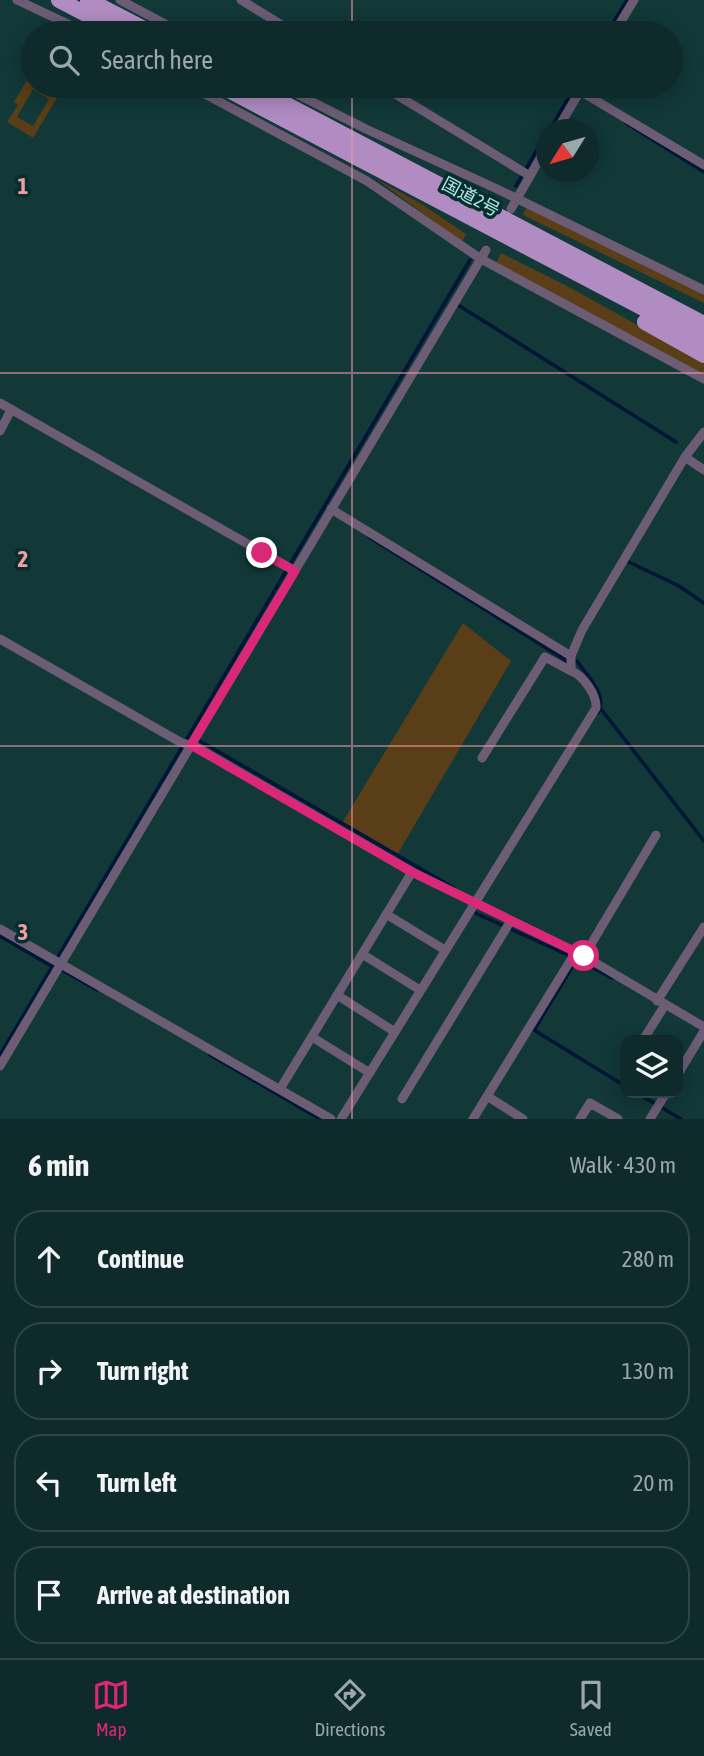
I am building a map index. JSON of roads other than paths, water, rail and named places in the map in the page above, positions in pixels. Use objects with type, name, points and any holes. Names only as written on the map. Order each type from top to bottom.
[{"type":"highway","points":[[59,0],[99,21]]},
{"type":"highway","points":[[88,0],[129,21]]},
{"type":"highway","name":"国道2号","points":[[243,98],[704,341]]},
{"type":"highway","name":"国道2号","points":[[274,98],[704,324]]},
{"type":"highway","points":[[468,200],[704,312]]},
{"type":"highway","points":[[598,285],[617,306],[704,355]]},
{"type":"street","points":[[17,0],[62,21]]},
{"type":"street","points":[[120,0],[159,21]]},
{"type":"street","points":[[241,0],[275,21]]},
{"type":"street","points":[[621,21],[634,0]]},
{"type":"street","points":[[212,98],[367,181],[484,254],[704,379]]},
{"type":"street","points":[[304,98],[704,290]]},
{"type":"street","points":[[402,98],[526,174]]},
{"type":"street","points":[[563,119],[575,98]]},
{"type":"street","points":[[597,98],[704,165]]},
{"type":"street","points":[[511,209],[526,174],[536,162]]},
{"type":"street","points":[[0,1066],[57,962],[291,569],[331,509],[484,254]]},
{"type":"street","points":[[0,403],[291,569]]},
{"type":"street","points":[[0,431],[11,410]]},
{"type":"street","points":[[571,662],[582,630],[685,457],[704,432]]},
{"type":"street","points":[[685,457],[704,470]]},
{"type":"street","points":[[331,509],[571,662],[595,696],[596,708],[341,1119]]},
{"type":"street","points":[[0,639],[412,872],[508,925],[576,956],[704,1029],[683,1065]]},
{"type":"street","points":[[482,758],[545,657],[571,662]]},
{"type":"street","points":[[473,1119],[656,835]]},
{"type":"street","points":[[280,1089],[412,872]]},
{"type":"street","points":[[386,915],[444,950]]},
{"type":"street","points":[[402,1099],[508,925]]},
{"type":"street","points":[[645,1035],[704,927]]},
{"type":"street","points":[[0,929],[331,1119]]},
{"type":"street","points":[[362,954],[421,990]]},
{"type":"street","points":[[337,995],[395,1032]]},
{"type":"street","points":[[312,1037],[370,1073]]},
{"type":"street","points":[[487,1096],[523,1119]]},
{"type":"street","points":[[650,1119],[663,1098]]},
{"type":"street","points":[[580,1119],[590,1102],[618,1119]]},
{"type":"waterway","points":[[614,21],[627,0]]},
{"type":"waterway","points":[[556,119],[568,98]]},
{"type":"waterway","points":[[626,123],[704,172]]},
{"type":"waterway","points":[[516,186],[536,152]]},
{"type":"waterway","points":[[0,1055],[470,260]]},
{"type":"waterway","points":[[458,305],[676,442]]},
{"type":"waterway","points":[[369,537],[567,661],[577,661],[598,692],[598,713]]},
{"type":"waterway","points":[[627,561],[679,586],[704,603]]},
{"type":"waterway","points":[[601,709],[704,841]]},
{"type":"waterway","points":[[200,741],[454,888]]},
{"type":"waterway","points":[[473,912],[570,956]]},
{"type":"waterway","points":[[0,936],[53,967]]},
{"type":"waterway","points":[[577,959],[534,1030],[620,1083]]},
{"type":"waterway","points":[[577,959],[612,978]]},
{"type":"waterway","points":[[62,970],[97,990]]},
{"type":"waterway","points":[[210,1055],[320,1119]]},
{"type":"waterway","points":[[645,1098],[681,1119]]}]
